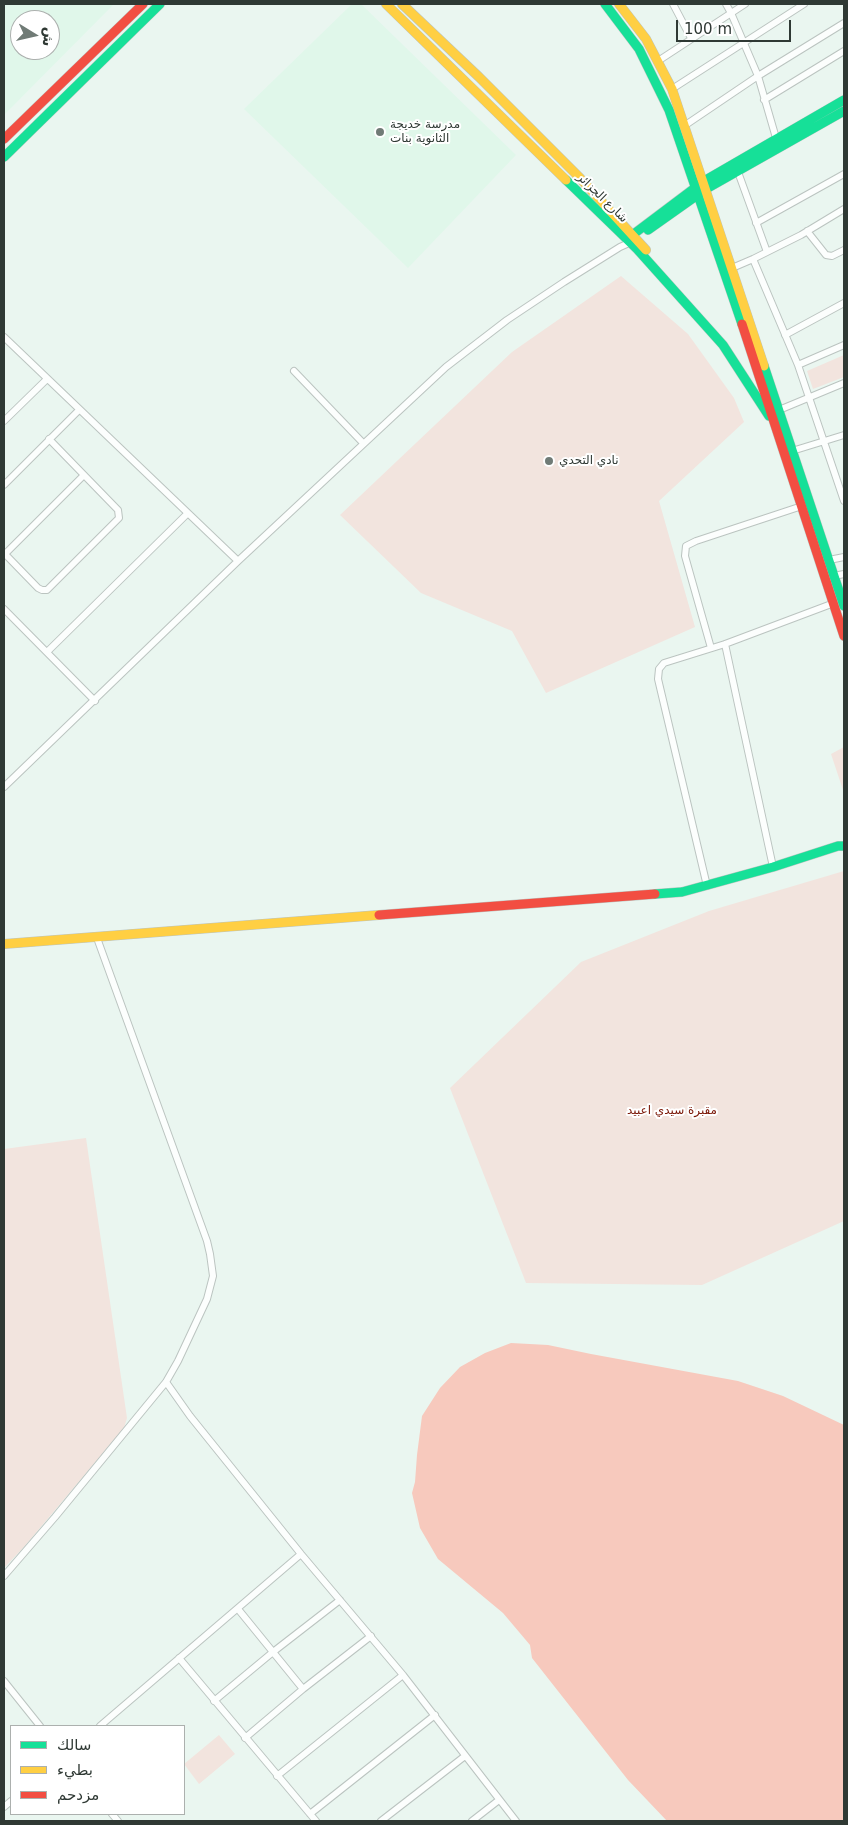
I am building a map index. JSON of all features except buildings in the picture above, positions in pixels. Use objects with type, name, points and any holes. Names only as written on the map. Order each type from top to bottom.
[{"type":"main road","points":[[4,139],[143,4]]},
{"type":"main road","points":[[4,157],[160,4]]},
{"type":"main road","name":"شارع الجزائر","points":[[386,4],[631,239],[724,337],[782,419]]},
{"type":"main road","name":"شارع الجزائر","points":[[402,4],[566,164],[711,330],[732,358],[777,429]]},
{"type":"main road","points":[[605,4],[634,41],[654,78],[701,188],[732,268],[844,606]]},
{"type":"main road","points":[[622,5],[646,39],[672,89],[731,296],[767,398],[844,636]]},
{"type":"main road","points":[[631,239],[701,188],[776,138],[844,100]]},
{"type":"main road","points":[[701,188],[738,172],[844,111]]},
{"type":"main road","points":[[4,944],[682,892],[773,867],[842,845]]},
{"type":"street","points":[[673,4],[691,38]]},
{"type":"street","points":[[726,4],[758,76],[776,138]]},
{"type":"street","points":[[658,61],[745,4]]},
{"type":"street","points":[[672,89],[804,4]]},
{"type":"street","points":[[684,126],[758,76],[844,22]]},
{"type":"street","points":[[764,100],[844,51]]},
{"type":"street","points":[[738,172],[767,252]]},
{"type":"street","points":[[756,223],[844,174]]},
{"type":"street","points":[[732,268],[807,231],[844,209]]},
{"type":"street","points":[[807,231],[826,254],[832,256],[844,250]]},
{"type":"street","points":[[4,786],[95,701],[238,561],[446,367],[475,343],[631,239]]},
{"type":"street","points":[[753,259],[798,366],[844,501]]},
{"type":"street","points":[[785,334],[844,303]]},
{"type":"street","points":[[4,338],[238,561]]},
{"type":"street","points":[[798,366],[844,346]]},
{"type":"street","points":[[294,371],[363,443]]},
{"type":"street","points":[[4,421],[47,379]]},
{"type":"street","points":[[778,410],[844,383]]},
{"type":"street","points":[[4,485],[79,410]]},
{"type":"street","points":[[792,451],[844,436]]},
{"type":"street","points":[[50,439],[120,512],[118,520],[49,588],[45,590],[38,588],[4,554],[84,475]]},
{"type":"street","points":[[711,648],[686,561],[684,550],[686,546],[802,506]]},
{"type":"street","points":[[46,652],[188,513]]},
{"type":"street","points":[[829,560],[844,556]]},
{"type":"street","points":[[834,576],[844,574]]},
{"type":"street","points":[[707,886],[658,679],[660,666],[834,603]]},
{"type":"street","points":[[4,609],[95,701]]},
{"type":"street","points":[[725,644],[773,867]]},
{"type":"street","points":[[4,1576],[49,1525],[166,1382],[207,1299],[213,1276],[207,1241],[97,938]]},
{"type":"street","points":[[166,1382],[190,1416],[301,1554],[403,1675],[516,1821]]},
{"type":"street","points":[[101,1725],[301,1554]]},
{"type":"street","points":[[214,1701],[272,1652],[340,1600]]},
{"type":"street","points":[[238,1609],[303,1689]]},
{"type":"street","points":[[245,1738],[303,1689],[371,1636]]},
{"type":"street","points":[[179,1658],[316,1821]]},
{"type":"street","points":[[277,1776],[403,1675]]},
{"type":"street","points":[[4,1681],[39,1725]]},
{"type":"street","points":[[310,1814],[434,1715]]},
{"type":"street","points":[[381,1821],[465,1756]]},
{"type":"street","points":[[472,1821],[499,1800]]},
{"type":"shaded area","points":[[4,4],[114,4],[60,58],[60,10],[10,10],[10,60],[59,60],[4,115]]},
{"type":"shaded area","name":"مدرسة خديجة الثانوية بنات","points":[[352,4],[361,4],[516,155],[408,268],[244,109]]},
{"type":"shaded area","points":[[511,1343],[548,1345],[738,1381],[783,1396],[844,1425],[844,1821],[667,1821],[628,1780],[532,1658],[530,1645],[503,1613],[438,1559],[420,1528],[412,1493],[415,1482],[422,1416],[440,1388],[460,1367],[485,1353]]},
{"type":"green space","name":"نادي التحدي","points":[[621,276],[688,334],[734,398],[744,422],[659,501],[695,627],[546,693],[512,631],[421,593],[340,515],[512,352]]},
{"type":"green space","points":[[844,355],[844,377],[813,389],[807,371]]},
{"type":"green space","points":[[844,747],[844,793],[831,754]]},
{"type":"green space","name":"مقبرة سيدي اعبيد","points":[[844,871],[844,1221],[702,1285],[526,1283],[450,1088],[581,962],[709,911]]},
{"type":"green space","points":[[86,1138],[127,1418],[124,1428],[24,1547],[4,1568],[4,1149]]},
{"type":"green space","points":[[219,1735],[235,1754],[199,1784],[185,1763]]},
{"type":"traffic: fast","points":[[4,157],[160,4]]},
{"type":"traffic: fast","points":[[605,4],[639,49],[669,110],[742,324]]},
{"type":"traffic: fast","points":[[627,239],[704,181],[844,100]]},
{"type":"traffic: fast","points":[[648,230],[706,189],[844,111]]},
{"type":"traffic: fast","points":[[566,180],[637,249],[723,345],[769,416]]},
{"type":"traffic: fast","points":[[764,366],[844,606]]},
{"type":"traffic: fast","points":[[655,894],[682,892],[773,867],[838,846],[844,846]]},
{"type":"traffic: slow","points":[[386,4],[566,180]]},
{"type":"traffic: slow","points":[[402,4],[479,77],[579,177],[646,250]]},
{"type":"traffic: slow","points":[[619,4],[646,39],[672,89],[764,366]]},
{"type":"traffic: slow","points":[[4,944],[379,915]]},
{"type":"traffic: jam","points":[[4,139],[143,4]]},
{"type":"traffic: jam","points":[[742,324],[844,636]]},
{"type":"traffic: jam","points":[[379,915],[655,894]]},
{"type":"place","name":"مدرسة خديجة الثانوية بنات","points":[[380,132]]},
{"type":"place","name":"نادي التحدي","points":[[549,461]]}]
